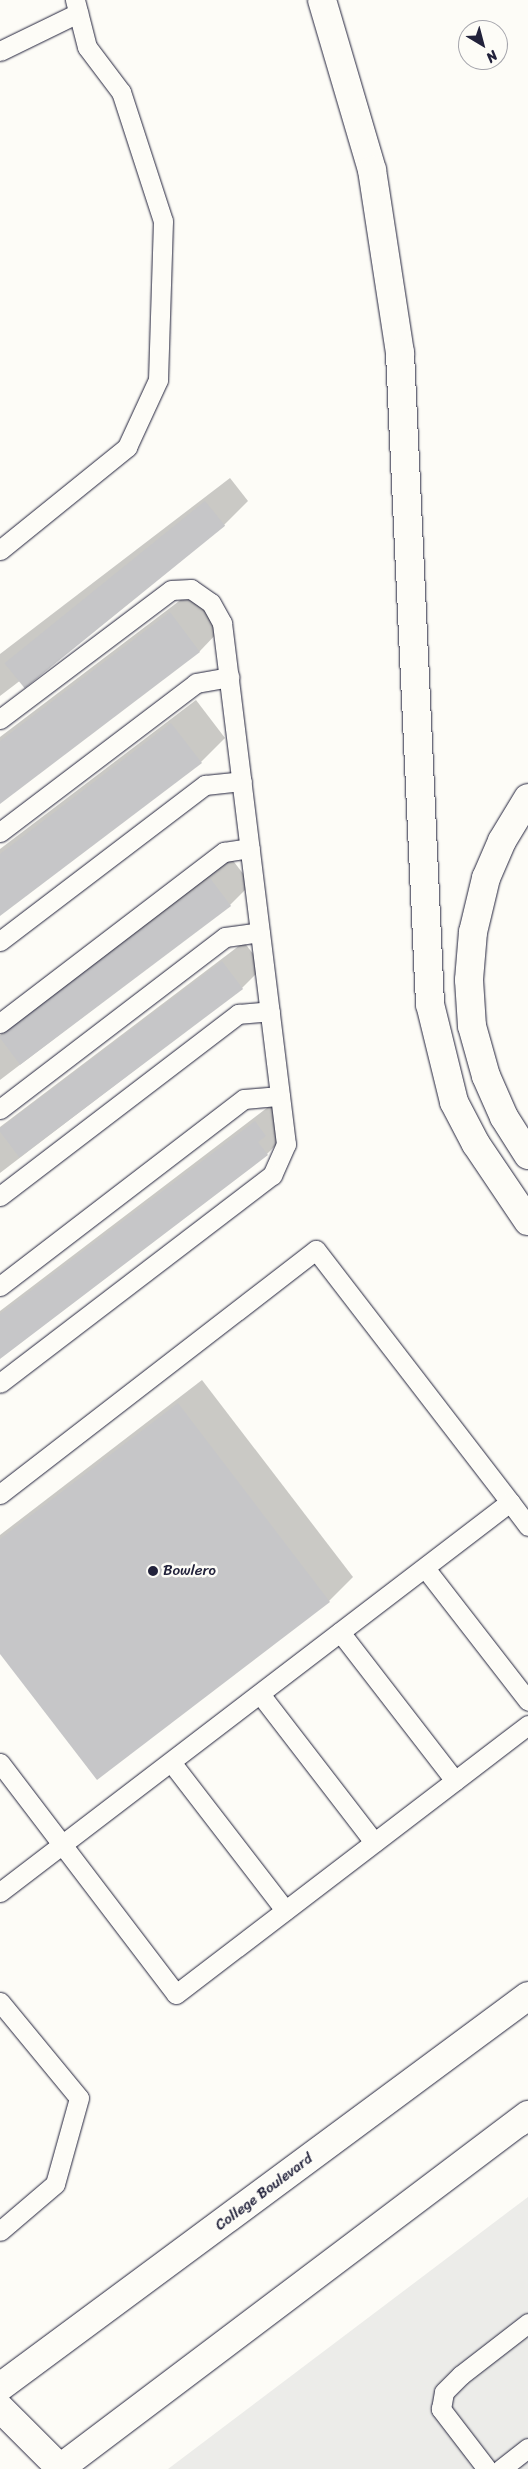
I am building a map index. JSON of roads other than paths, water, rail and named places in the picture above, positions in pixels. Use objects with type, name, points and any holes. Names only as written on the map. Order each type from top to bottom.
[{"type":"main road","points":[[322,0],[372,170],[400,353],[430,1004],[454,1102],[476,1144],[528,1220]]},
{"type":"main road","points":[[528,798],[502,841],[486,878],[473,932],[469,980],[472,1026],[486,1076],[504,1117],[528,1154]]},
{"type":"main road","name":"College Boulevard","points":[[0,2387],[528,1996]]},
{"type":"main road","points":[[0,2408],[60,2469],[525,2118]]},
{"type":"lane","points":[[0,51],[77,6],[87,47],[120,92],[163,222],[158,380],[127,447],[0,550]]},
{"type":"lane","points":[[0,719],[171,590],[191,589],[211,603],[222,623],[286,1144],[272,1175],[0,1383]]},
{"type":"lane","points":[[0,832],[196,682],[229,677]]},
{"type":"lane","points":[[0,941],[204,785],[242,781]]},
{"type":"lane","points":[[0,1023],[224,852],[250,848]]},
{"type":"lane","points":[[0,1109],[225,937],[260,932]]},
{"type":"lane","points":[[0,1196],[238,1014],[270,1011]]},
{"type":"lane","points":[[0,1286],[244,1099],[280,1096]]},
{"type":"lane","points":[[0,1494],[316,1250],[528,1526]]},
{"type":"lane","points":[[0,1892],[510,1502]]},
{"type":"lane","points":[[425,1568],[528,1701]]},
{"type":"lane","points":[[340,1632],[455,1781]]},
{"type":"lane","points":[[260,1694],[374,1842]]},
{"type":"lane","points":[[0,1763],[176,1994],[528,1725]]},
{"type":"lane","points":[[171,1762],[285,1910]]},
{"type":"lane","points":[[0,2002],[79,2098],[55,2184],[0,2231]]},
{"type":"lane","points":[[487,2469],[441,2408],[444,2392],[461,2375],[528,2323]]},
{"type":"lane","points":[[501,2469],[528,2448]]},
{"type":"place","name":"Bowlero","points":[[153,1571]]}]
